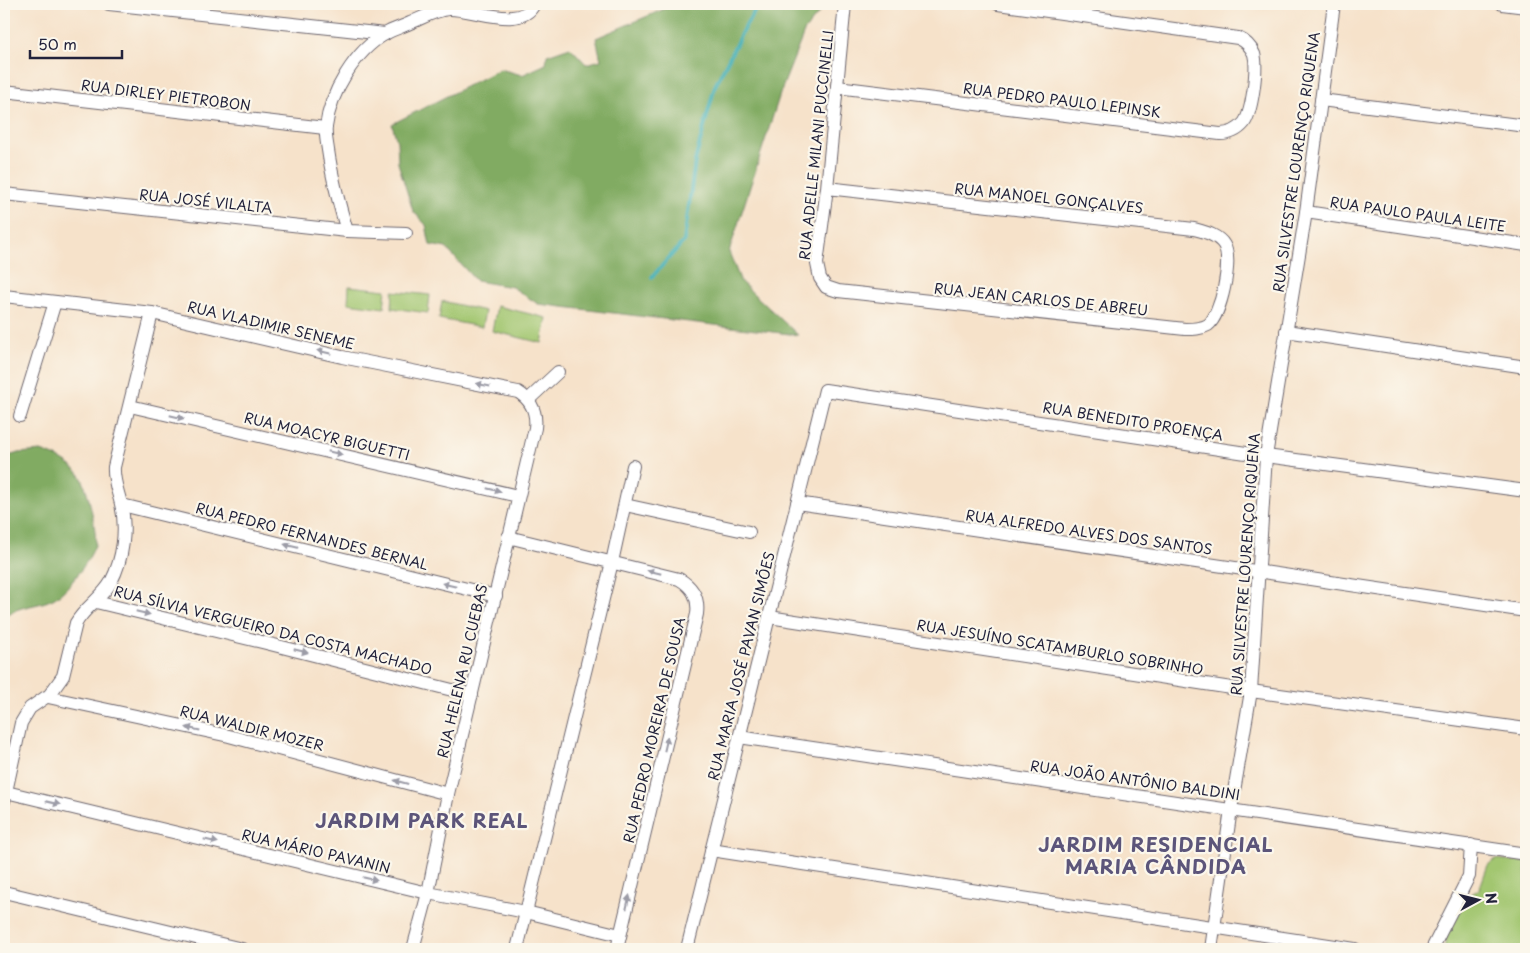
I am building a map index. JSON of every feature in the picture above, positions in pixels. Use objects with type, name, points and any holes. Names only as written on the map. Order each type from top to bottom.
[{"type":"street","points":[[108,4],[385,34]]},
{"type":"street","points":[[347,231],[333,183],[325,128],[334,97],[356,59],[385,34],[426,16],[449,9],[511,17],[524,15],[534,4]]},
{"type":"street","name":"RUA ADELLE MILANI PUCCINELLI","points":[[826,287],[820,278],[817,264],[827,188],[845,4]]},
{"type":"street","name":"RUA PEDRO PAULO LEPINSK","points":[[837,87],[1220,134],[1235,130],[1246,120],[1256,65],[1254,55],[1246,43],[1233,36],[998,4]]},
{"type":"street","name":"RUA SILVESTRE LOURENÇO RIQUENA","points":[[1211,949],[1231,809],[1251,691],[1266,456],[1306,212],[1334,4]]},
{"type":"street","points":[[1502,4],[1526,7]]},
{"type":"street","name":"RUA DIRLEY PIETROBON","points":[[4,92],[325,128]]},
{"type":"street","points":[[1321,100],[1526,126]]},
{"type":"street","name":"RUA MANOEL GONÇALVES","points":[[827,188],[1194,229],[1212,234],[1224,245],[1228,259],[1224,283]]},
{"type":"street","name":"RUA JOSÉ VILALTA","points":[[4,194],[347,231],[406,234]]},
{"type":"street","name":"RUA PAULO PAULA LEITE","points":[[1306,212],[1526,245]]},
{"type":"street","name":"RUA JEAN CARLOS DE ABREU","points":[[826,287],[838,292],[1196,329],[1208,325],[1217,315],[1224,283]]},
{"type":"street","name":"RUA VLADIMIR SENEME","points":[[4,296],[152,313],[342,357],[518,392],[528,400]]},
{"type":"street","points":[[20,416],[55,302]]},
{"type":"street","points":[[5,797],[24,718],[35,704],[48,697],[63,676],[76,623],[111,583],[122,549],[124,531],[122,505],[114,482],[114,467],[152,313]]},
{"type":"street","points":[[1286,331],[1526,367]]},
{"type":"street","points":[[528,400],[558,372]]},
{"type":"street","name":"RUA BENEDITO PROENÇA","points":[[825,390],[1266,456],[1526,491]]},
{"type":"street","name":"RUA MARIA JOSÉ PAVAN SIMÕES","points":[[686,949],[825,390]]},
{"type":"street","name":"RUA HELENA RU CUEBAS","points":[[412,949],[428,893],[448,794],[536,422],[534,412],[528,400]]},
{"type":"street","name":"RUA MOACYR BIGUETTI","points":[[130,406],[518,496]]},
{"type":"street","points":[[517,949],[612,562],[633,466]]},
{"type":"street","name":"RUA ALFREDO ALVES DOS SANTOS","points":[[797,503],[1526,611]]},
{"type":"street","name":"RUA PEDRO FERNANDES BERNAL","points":[[122,505],[496,596]]},
{"type":"street","points":[[625,505],[749,532]]},
{"type":"street","name":"RUA PEDRO MOREIRA DE SOUSA","points":[[508,536],[674,578],[684,582],[694,593],[698,608],[617,949]]},
{"type":"street","name":"RUA SÍLVIA VERGUEIRO DA COSTA MACHADO","points":[[96,602],[266,642],[472,694]]},
{"type":"street","name":"RUA JESUÍNO SCATAMBURLO SOBRINHO","points":[[769,617],[1251,691],[1526,729]]},
{"type":"street","name":"RUA WALDIR MOZER","points":[[48,697],[229,736],[448,794]]},
{"type":"street","name":"RUA JOÃO ANTÔNIO BALDINI","points":[[739,737],[1526,854]]},
{"type":"street","name":"RUA MÁRIO PAVANIN","points":[[5,797],[428,893],[526,912],[620,935]]},
{"type":"street","points":[[1432,949],[1469,876],[1471,845]]},
{"type":"street","points":[[711,850],[1355,949]]},
{"type":"street","points":[[4,892],[242,949]]},
{"type":"green space","points":[[676,4],[826,4],[805,30],[781,91],[729,252],[741,282],[798,335],[538,304],[512,287],[476,281],[446,248],[430,245],[426,225],[413,211],[398,163],[397,142],[392,124],[500,69],[522,75],[546,64],[547,55],[570,47],[586,64],[601,60],[596,38]]},
{"type":"green space","points":[[349,286],[386,290],[384,308],[348,303]]},
{"type":"green space","points":[[393,291],[430,295],[428,313],[392,308]]},
{"type":"green space","points":[[442,301],[485,311],[482,327],[439,319]]},
{"type":"green space","points":[[497,306],[547,318],[542,343],[492,331]]},
{"type":"green space","points":[[41,451],[67,463],[76,470],[83,480],[91,509],[96,539],[95,545],[77,575],[59,595],[47,602],[15,610],[4,617],[4,457],[19,453]]},
{"type":"green space","points":[[1496,859],[1526,862],[1526,949],[1444,949],[1447,934],[1469,895],[1479,890],[1488,865]]},
{"type":"waterway","points":[[652,277],[684,241],[695,161],[715,86],[744,28],[759,4]]},
{"type":"district","name":"JARDIM PARK REAL","points":[[422,820]]},
{"type":"district","name":"JARDIM RESIDENCIAL MARIA CÂNDIDA","points":[[1156,855]]}]
